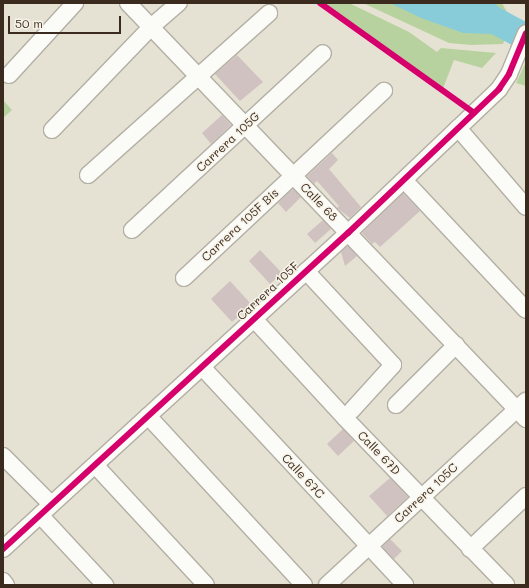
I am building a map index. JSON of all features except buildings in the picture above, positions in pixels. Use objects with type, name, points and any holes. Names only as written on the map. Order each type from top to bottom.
[{"type":"street","points":[[9,75],[75,3]]},
{"type":"street","name":"Calle 68","points":[[128,3],[456,345],[523,410]]},
{"type":"street","points":[[52,130],[151,27],[179,3]]},
{"type":"street","points":[[88,175],[269,13]]},
{"type":"street","name":"Carrera 105F","points":[[3,549],[348,233],[499,89],[509,74],[526,33]]},
{"type":"street","name":"Carrera 105G","points":[[132,230],[323,53]]},
{"type":"street","name":"Carrera 105F Bis","points":[[184,278],[384,90]]},
{"type":"street","points":[[458,128],[526,207]]},
{"type":"street","points":[[404,180],[526,310]]},
{"type":"street","points":[[306,271],[393,365],[352,410]]},
{"type":"street","name":"Calle 67D","points":[[254,319],[421,498],[506,585]]},
{"type":"street","points":[[396,405],[456,345]]},
{"type":"street","name":"Calle 67C","points":[[202,367],[405,585]]},
{"type":"street","name":"Carrera 105C","points":[[327,585],[421,498],[523,410]]},
{"type":"street","points":[[148,416],[304,585]]},
{"type":"street","points":[[3,456],[105,585]]},
{"type":"street","points":[[95,465],[206,585]]},
{"type":"street","points":[[470,549],[526,496]]},
{"type":"street","points":[[3,581],[6,585]]},
{"type":"green space","points":[[321,3],[349,3],[409,32],[437,52],[441,48],[496,53],[482,68],[454,60],[442,91]]},
{"type":"green space","points":[[363,3],[502,3],[512,21],[503,44],[471,45],[449,43]]},
{"type":"green space","points":[[525,64],[526,65],[526,86],[516,83]]},
{"type":"green space","points":[[3,100],[12,110],[3,118]]},
{"type":"water","points":[[390,3],[495,3],[504,13],[503,24],[492,34],[463,33],[421,18]]},
{"type":"waterway","points":[[463,3],[526,37]]},
{"type":"cycle path","points":[[320,3],[474,113]]},
{"type":"cycle path","points":[[3,549],[348,233],[499,89],[509,74],[526,33]]}]
